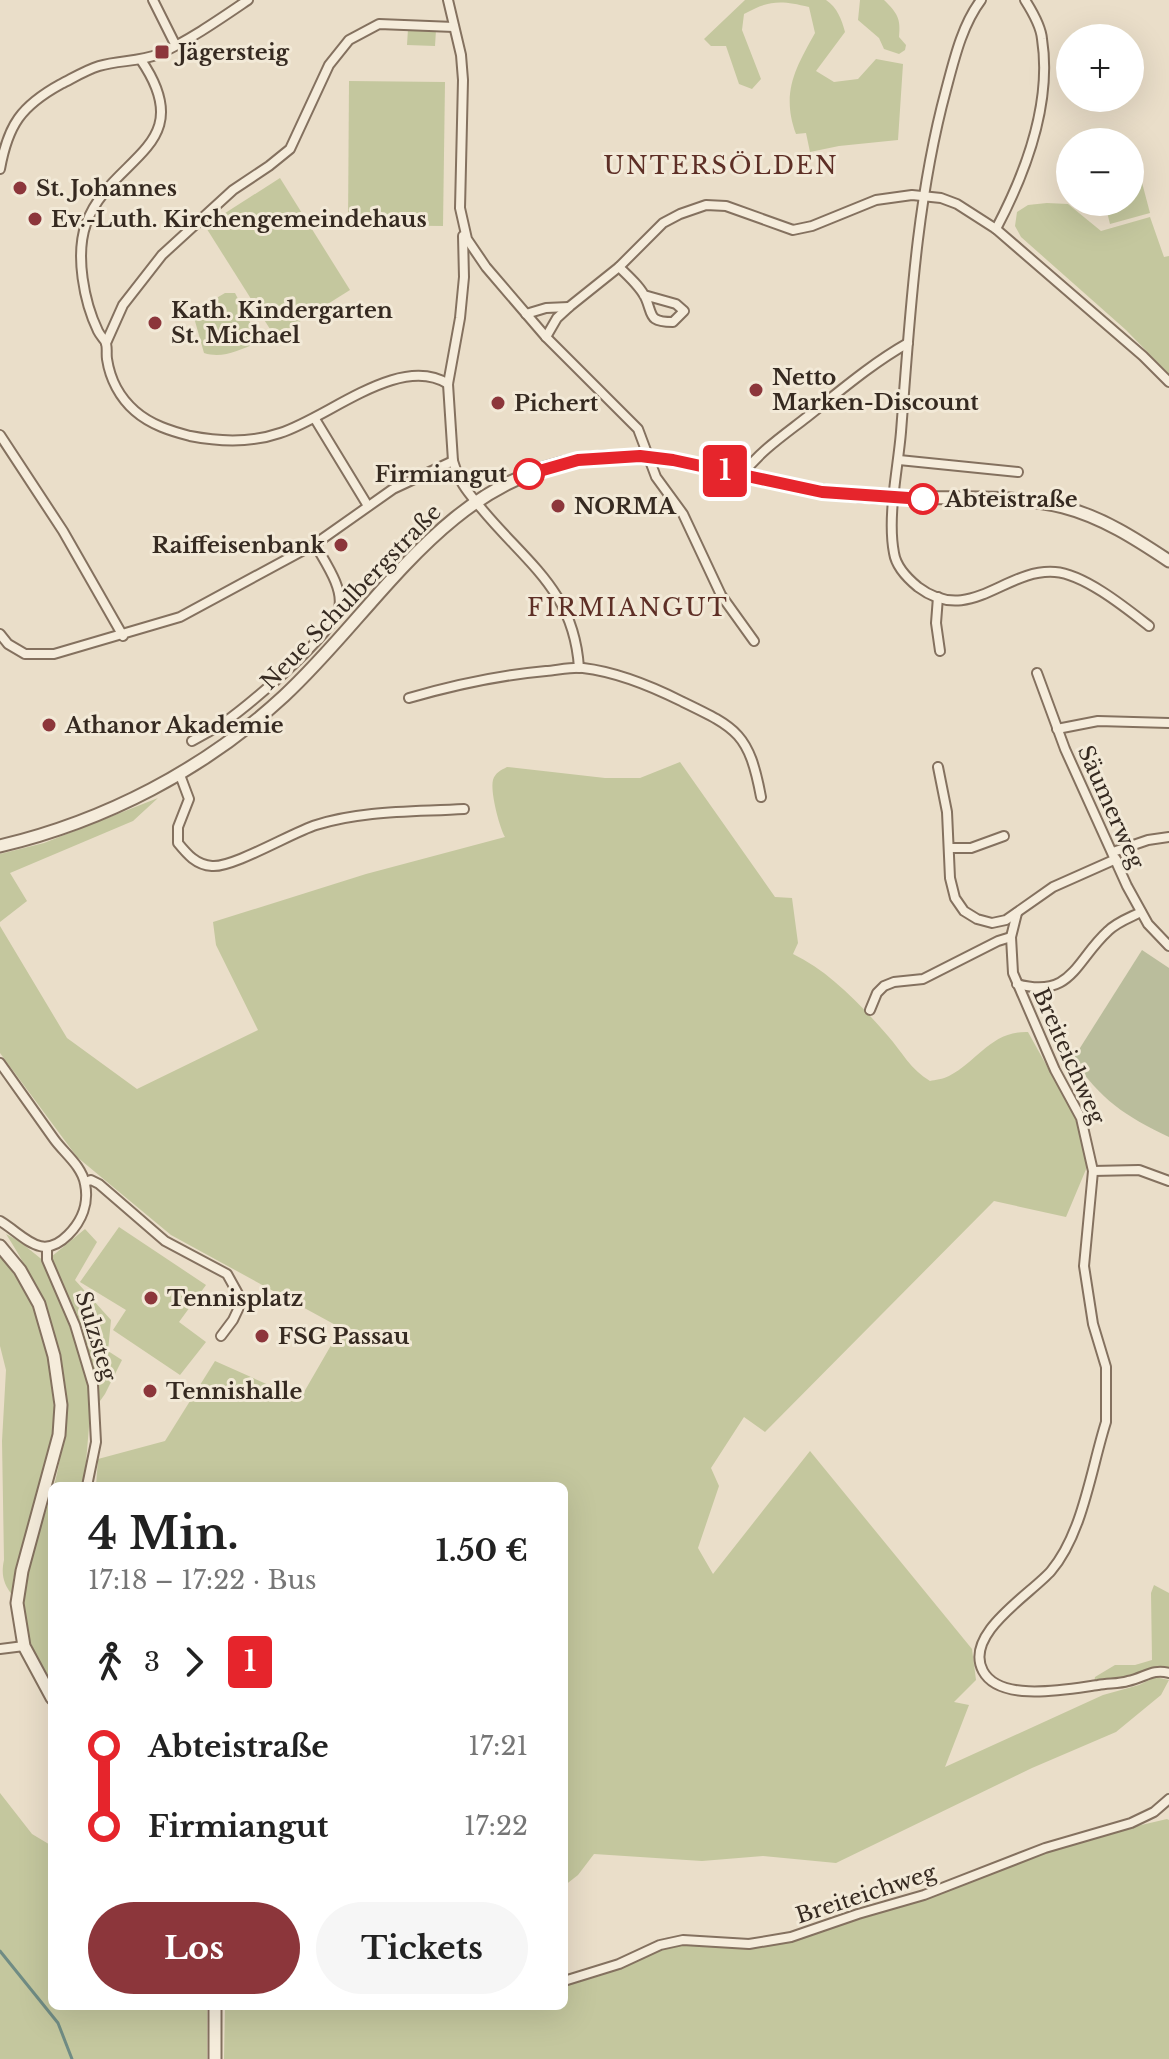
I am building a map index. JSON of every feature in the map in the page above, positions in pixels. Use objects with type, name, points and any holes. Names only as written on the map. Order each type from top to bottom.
[{"type":"street","points":[[153,0],[175,44]]},
{"type":"street","points":[[0,169],[4,145],[14,123],[42,94],[100,65],[141,60],[175,44],[248,0]]},
{"type":"street","points":[[448,0],[463,80],[459,171],[464,277],[448,384],[453,461],[464,490],[500,532],[541,571],[560,598],[578,643],[579,668]]},
{"type":"street","points":[[981,0],[972,12],[950,76],[923,196],[894,499],[896,560],[911,581],[938,597],[958,601],[990,592],[1027,576],[1055,572],[1079,579],[1149,626]]},
{"type":"street","points":[[996,229],[1014,195],[1042,98],[1042,37],[1025,0]]},
{"type":"street","points":[[106,343],[123,305],[162,255],[233,190],[290,149],[329,65],[349,40],[379,24],[454,27]]},
{"type":"street","points":[[141,60],[161,96],[163,105],[159,128],[98,203],[90,215],[82,240],[87,295],[98,332],[106,343],[109,369],[118,390],[134,411],[168,431],[201,438],[248,440],[282,433],[359,395],[412,375],[435,376],[448,384]]},
{"type":"street","points":[[546,337],[557,318],[619,267],[663,223],[706,205],[726,206],[793,230],[812,226],[876,200],[896,195],[923,196],[957,204],[996,229],[1169,382]]},
{"type":"street","points":[[463,228],[481,260],[546,337],[638,429],[656,477],[683,514],[728,609],[754,641]]},
{"type":"street","points":[[619,267],[644,295],[649,313],[655,319],[673,322],[684,311],[676,304],[644,295]]},
{"type":"street","points":[[526,314],[546,308],[569,307]]},
{"type":"street","points":[[742,475],[770,446],[881,359],[908,343]]},
{"type":"street","points":[[315,419],[368,506]]},
{"type":"street","points":[[0,435],[63,531],[123,636]]},
{"type":"street","name":"Neue Schulbergstraße","points":[[0,846],[35,838],[85,820],[180,775],[217,750],[283,698],[328,653],[413,555],[475,503],[510,482],[557,464],[609,456],[649,457],[822,492],[894,499],[1018,500],[1064,507],[1105,522],[1169,561]]},
{"type":"street","points":[[899,460],[1018,472]]},
{"type":"street","points":[[0,634],[8,644],[25,654],[54,654],[180,617],[315,544],[405,483],[453,461]]},
{"type":"street","points":[[192,741],[219,726],[256,698],[305,652],[332,621],[339,608],[337,591],[315,544]]},
{"type":"street","points":[[938,597],[936,623],[940,651]]},
{"type":"street","points":[[409,698],[521,673],[579,668],[617,675],[647,685],[704,712],[737,733],[753,759],[761,797]]},
{"type":"street","name":"Säumerweg","points":[[1037,673],[1084,794],[1141,912],[1169,946]]},
{"type":"street","points":[[1057,729],[1098,721],[1169,723]]},
{"type":"street","points":[[938,767],[955,898],[964,911],[977,919],[992,923],[1017,913],[1053,887],[1114,856],[1148,840],[1169,837]]},
{"type":"street","points":[[180,775],[189,799],[178,827],[178,843],[191,859],[213,867],[314,826],[351,816],[464,809]]},
{"type":"street","points":[[950,848],[971,848],[1004,836]]},
{"type":"street","points":[[1017,984],[1043,988],[1062,983],[1110,929],[1141,912]]},
{"type":"street","name":"Breiteichweg","points":[[1017,913],[1010,958],[1017,984],[1055,1070],[1081,1118],[1093,1171],[1084,1266],[1093,1324],[1106,1367],[1106,1422],[1070,1542],[1051,1571],[988,1631],[981,1649],[980,1665],[989,1681],[1002,1687],[1037,1692],[1129,1681],[1153,1671],[1169,1673]]},
{"type":"street","points":[[870,1010],[877,993],[884,986],[923,979],[1011,937]]},
{"type":"street","points":[[0,1063],[79,1169],[85,1182],[87,1201],[82,1216],[62,1241],[47,1248],[35,1246],[0,1221]]},
{"type":"street","points":[[1093,1171],[1139,1170],[1169,1181]]},
{"type":"street","points":[[85,1182],[91,1180],[99,1184],[165,1241],[227,1274],[242,1301],[221,1336]]},
{"type":"street","name":"Sulzsteg","points":[[0,1246],[20,1270],[39,1304],[54,1356],[61,1405],[59,1435],[19,1589],[19,1624],[24,1646],[48,1691]]},
{"type":"street","name":"Sulzsteg","points":[[47,1248],[47,1260],[75,1325],[93,1385],[96,1442],[88,1482]]},
{"type":"street","points":[[0,1649],[24,1646]]},
{"type":"street","name":"Breiteichweg","points":[[568,1980],[619,1964],[660,1945],[683,1940],[749,1944],[791,1937],[924,1895],[1045,1848],[1131,1823],[1154,1812],[1169,1799]]},
{"type":"street","points":[[215,2010],[215,2059]]},
{"type":"green space","points":[[745,0],[826,0],[830,3],[845,32],[816,71],[834,82],[858,79],[876,59],[903,64],[898,140],[810,152],[806,133],[796,134],[790,106],[796,70],[815,33],[809,7],[775,3],[744,14],[742,30],[761,79],[752,89],[739,84],[726,46],[711,46],[704,39]]},
{"type":"green space","points":[[860,0],[884,0],[899,20],[899,37],[906,45],[905,50],[899,54],[884,49],[879,38],[858,20]]},
{"type":"green space","points":[[408,29],[436,30],[435,46],[407,45]]},
{"type":"green space","points":[[349,81],[445,82],[443,226],[348,225]]},
{"type":"green space","points":[[280,178],[350,290],[275,337],[205,226]]},
{"type":"green space","points":[[1144,190],[1150,213],[1144,215]]},
{"type":"green space","points":[[1056,203],[1056,216],[1083,216],[1101,231],[1150,217],[1164,257],[1169,256],[1169,374],[1126,330],[1021,237],[1015,226],[1017,212],[1028,205]]},
{"type":"green space","points":[[1108,216],[1139,216],[1110,224]]},
{"type":"green space","points":[[225,293],[235,293],[255,332],[255,344],[224,354],[204,353],[193,314]]},
{"type":"green space","points":[[680,762],[775,897],[792,898],[798,943],[793,954],[844,990],[923,1077],[930,1081],[949,1076],[1004,1036],[1028,1032],[1074,1115],[1087,1167],[1066,1217],[994,1201],[765,1432],[744,1417],[711,1468],[719,1486],[698,1548],[713,1574],[810,1451],[972,1649],[976,1680],[954,1702],[969,1705],[945,1767],[1103,1695],[1155,1677],[1169,1680],[1161,1695],[1116,1732],[1032,1768],[836,1863],[763,1856],[702,1861],[594,1854],[568,1883],[568,1482],[96,1482],[98,1459],[165,1441],[215,1361],[300,1399],[341,1328],[171,1235],[77,1157],[0,1053],[0,926],[67,1038],[137,1089],[258,1030],[216,945],[213,922],[366,874],[505,837],[492,785],[495,775],[507,767],[605,778],[640,778]]},
{"type":"green space","points":[[158,798],[133,821],[10,873],[27,901],[0,922],[0,854],[44,843]]},
{"type":"green space","points":[[1142,950],[1169,968],[1169,1137],[1115,1106],[1093,1085],[1073,1059]]},
{"type":"green space","name":"Tennisplatz","points":[[119,1227],[206,1285],[179,1322],[206,1342],[180,1375],[113,1330],[126,1310],[80,1282]]},
{"type":"green space","points":[[85,1229],[97,1242],[75,1280],[111,1320],[108,1351],[122,1360],[105,1394],[90,1415],[84,1482],[55,1482],[64,1418],[64,1386],[59,1355],[39,1294],[6,1234],[45,1262]]},
{"type":"green space","points":[[0,1253],[32,1302],[48,1359],[56,1424],[13,1580],[13,1596],[3,1574],[2,1441],[6,1370],[0,1346]]},
{"type":"green space","points":[[48,1504],[48,1677],[34,1651],[23,1615],[24,1585]]},
{"type":"green space","points":[[1154,1585],[1169,1593],[1169,1670],[1094,1683],[1095,1677],[1115,1665],[1135,1665],[1152,1660],[1151,1593]]},
{"type":"green space","points":[[0,1793],[32,1834],[48,1844],[48,2010],[207,2010],[207,2059],[0,2059]]},
{"type":"green space","points":[[1169,1820],[1169,2059],[224,2059],[225,2010],[568,2010],[568,1982],[662,1947],[688,1944],[739,1948],[779,1943],[973,1875],[1124,1829]]},
{"type":"waterway","points":[[0,1951],[58,2023],[72,2059]]},
{"type":"bus line","name":"1","points":[[529,474],[578,460],[640,456],[673,460],[822,492],[923,499]]},
{"type":"place","name":"Jägersteig","points":[[162,52]]},
{"type":"place","name":"St. Johannes","points":[[20,188]]},
{"type":"place","name":"Ev.-Luth. Kirchengemeindehaus","points":[[35,219]]},
{"type":"place","name":"Kath. Kindergarten St. Michael","points":[[155,323]]},
{"type":"place","name":"Netto Marken-Discount","points":[[756,390]]},
{"type":"place","name":"Pichert","points":[[498,403]]},
{"type":"place","name":"Firmiangut","points":[[529,474]]},
{"type":"place","name":"Abteistraße","points":[[923,499]]},
{"type":"place","name":"NORMA","points":[[558,506]]},
{"type":"place","name":"Raiffeisenbank","points":[[341,545]]},
{"type":"place","name":"Athanor Akademie","points":[[49,725]]},
{"type":"place","name":"Tennisplatz","points":[[151,1298]]},
{"type":"place","name":"FSG Passau","points":[[262,1336]]},
{"type":"place","name":"Tennishalle","points":[[150,1391]]},
{"type":"district","name":"UNTERSÖLDEN","points":[[721,165]]},
{"type":"district","name":"FIRMIANGUT","points":[[628,607]]}]
